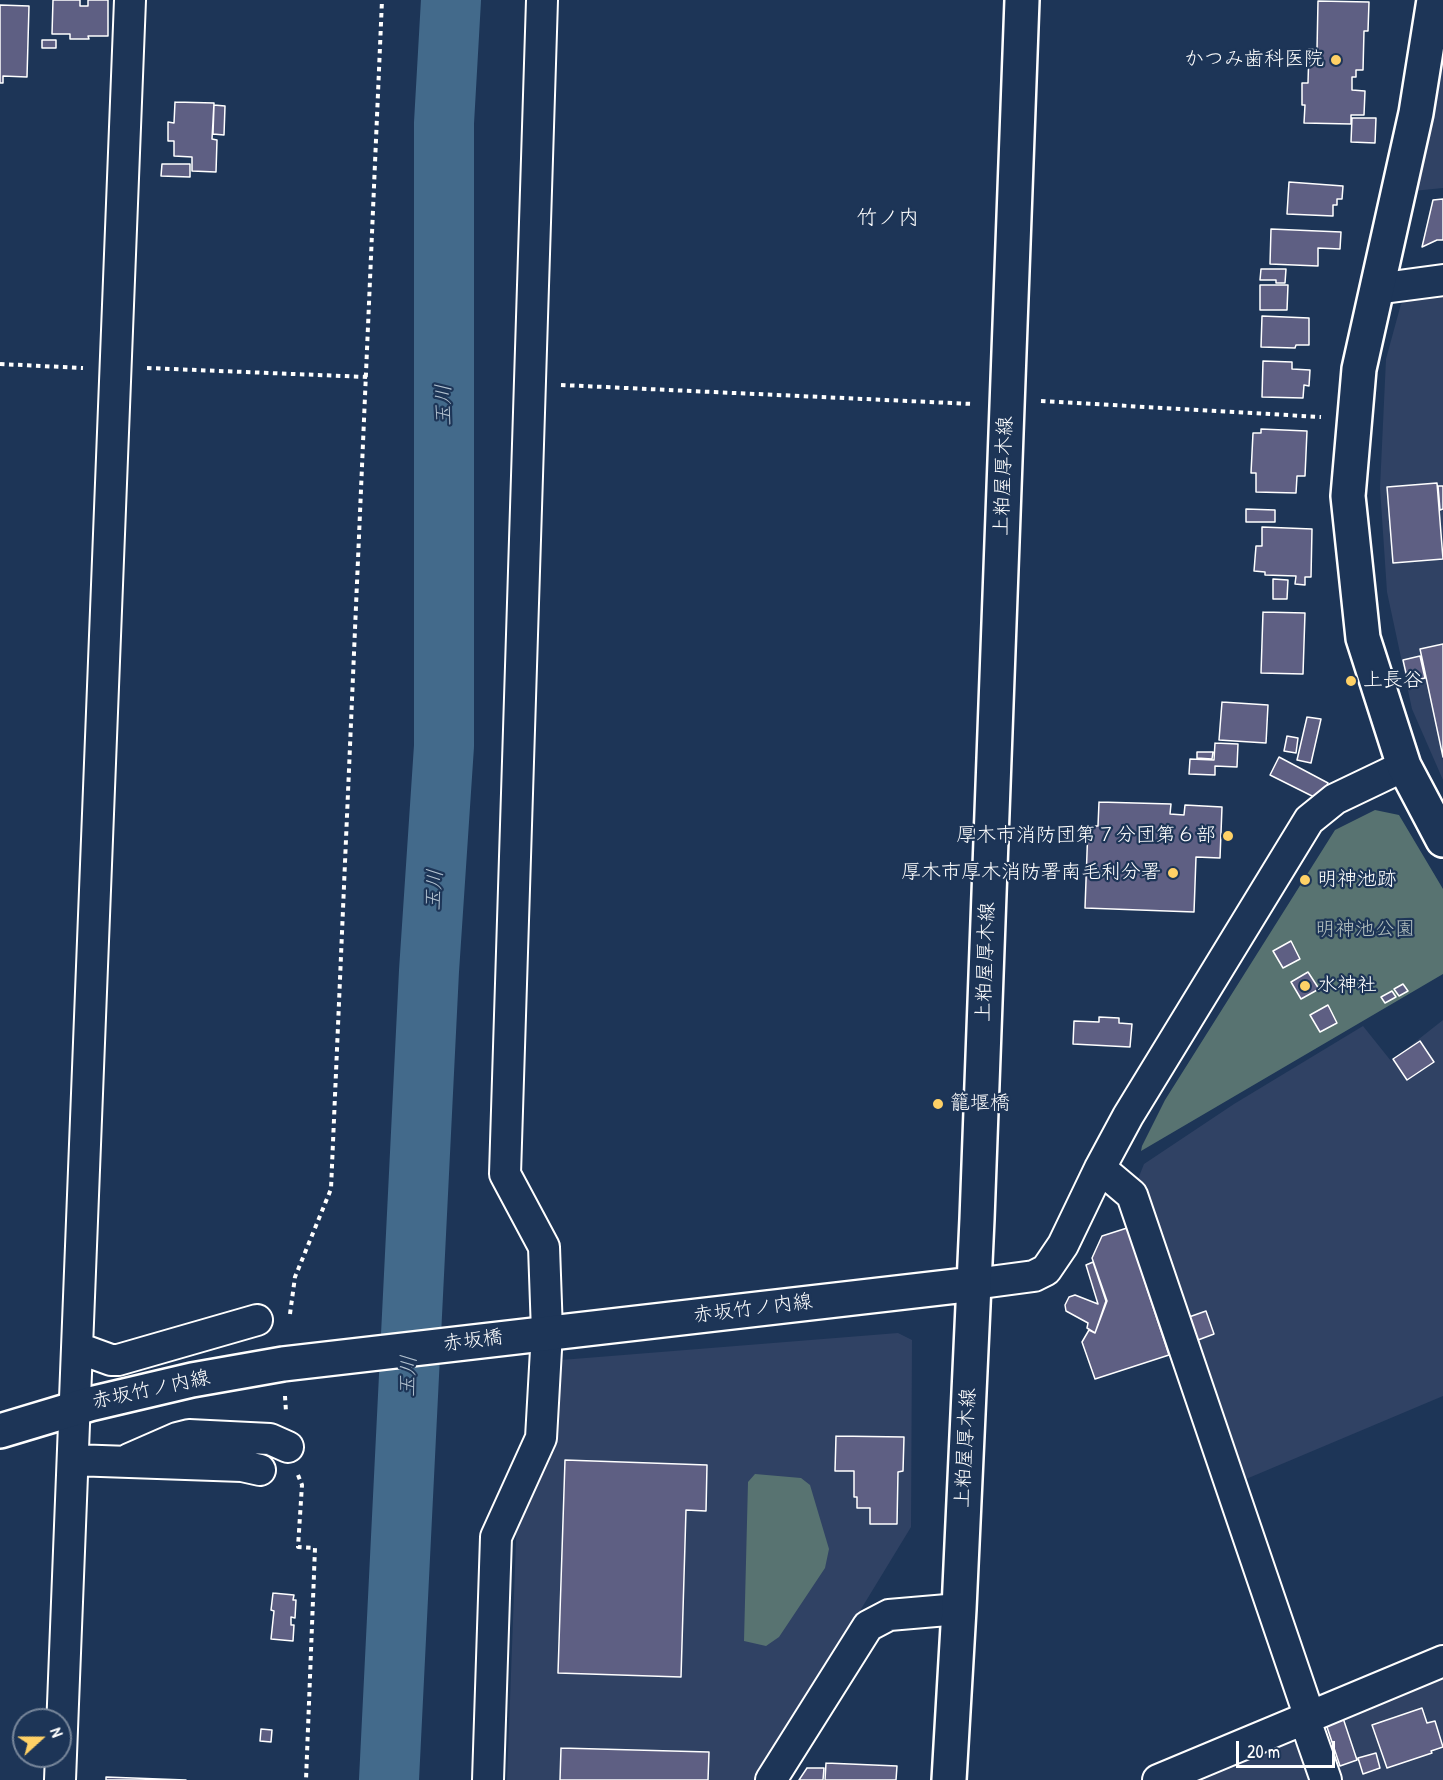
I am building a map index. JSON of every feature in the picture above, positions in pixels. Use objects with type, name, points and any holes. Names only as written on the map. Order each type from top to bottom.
[{"type":"street","points":[[60,1780],[130,0]]},
{"type":"street","points":[[488,1780],[496,1537],[541,1438],[540,1333],[543,1247],[505,1174],[542,0]]},
{"type":"street","name":"上粕屋厚木線","points":[[948,1780],[959,1609],[974,1284],[1022,0]]},
{"type":"street","points":[[1434,0],[1416,113],[1359,369],[1348,496],[1363,638],[1404,766],[1443,840]]},
{"type":"street","points":[[1376,289],[1443,280]]},
{"type":"street","points":[[974,1284],[1034,1276],[1046,1270],[1063,1245],[1128,1116],[1309,820],[1335,799],[1404,766]]},
{"type":"street","points":[[1100,1168],[1132,1195],[1306,1706],[1305,1720],[1326,1780]]},
{"type":"street","name":"赤坂竹ノ内線","points":[[540,1333],[974,1284]]},
{"type":"street","points":[[78,1348],[111,1360],[118,1360],[257,1320]]},
{"type":"street","name":"赤坂橋","points":[[294,1363],[540,1333]]},
{"type":"street","name":"赤坂竹ノ内線","points":[[0,1431],[76,1407],[192,1380],[294,1363]]},
{"type":"street","points":[[124,1461],[189,1435],[270,1439],[288,1448]]},
{"type":"street","points":[[73,1460],[242,1466],[260,1470]]},
{"type":"street","points":[[771,1780],[868,1626],[889,1615],[959,1609]]},
{"type":"street","points":[[1158,1780],[1443,1661]]},
{"type":"path","points":[[306,1780],[315,1548],[298,1547],[302,1485],[288,1448],[294,1363],[295,1277],[330,1189],[382,0]]},
{"type":"path","points":[[0,364],[366,377]]},
{"type":"path","points":[[530,384],[1007,402],[1354,419]]},
{"type":"shaded area","points":[[1443,32],[1443,188],[1413,191]]},
{"type":"shaded area","points":[[1443,291],[1443,780],[1412,709],[1387,592],[1380,488],[1386,359],[1401,304],[1411,297]]},
{"type":"shaded area","points":[[1443,1020],[1443,1396],[1239,1482],[1138,1179],[1144,1164],[1234,1104],[1363,1026],[1391,1061]]},
{"type":"shaded area","points":[[898,1333],[912,1340],[911,1527],[757,1780],[507,1780],[517,1514],[556,1367],[561,1360]]},
{"type":"shaded area","points":[[1443,1668],[1443,1780],[1342,1780],[1321,1721]]},
{"type":"shaded area","points":[[1288,1738],[1303,1750],[1313,1780],[1187,1780]]},
{"type":"green space","name":"明神池公園","points":[[1375,810],[1399,815],[1443,889],[1443,974],[1141,1151],[1165,1100],[1335,830]]},
{"type":"green space","points":[[755,1474],[801,1478],[810,1485],[829,1549],[825,1568],[779,1637],[766,1646],[744,1641],[748,1482]]},
{"type":"building","points":[[53,0],[80,0],[80,6],[88,6],[88,0],[108,0],[108,36],[70,39],[70,34],[52,34]]},
{"type":"building","name":"かつみ歯科医院","points":[[1318,1],[1369,2],[1368,31],[1364,31],[1363,70],[1356,70],[1356,77],[1352,77],[1352,90],[1365,91],[1364,115],[1351,115],[1351,124],[1304,123],[1305,105],[1302,105],[1302,83],[1308,83],[1309,49],[1317,50]]},
{"type":"building","points":[[0,5],[29,6],[27,77],[3,76],[3,83],[0,83]]},
{"type":"building","points":[[42,40],[56,40],[56,48],[42,48]]},
{"type":"building","points":[[175,102],[214,103],[212,139],[217,140],[216,172],[192,171],[192,157],[174,156],[174,141],[168,141],[168,122],[174,123]]},
{"type":"building","points":[[214,105],[225,106],[224,135],[213,134]]},
{"type":"building","points":[[1352,118],[1376,118],[1375,143],[1351,142]]},
{"type":"building","points":[[162,164],[190,164],[190,177],[161,176]]},
{"type":"building","points":[[1289,182],[1343,186],[1342,199],[1337,199],[1337,205],[1333,205],[1333,216],[1287,214]]},
{"type":"building","points":[[1443,199],[1443,240],[1437,240],[1422,247],[1433,200]]},
{"type":"building","points":[[1271,229],[1341,232],[1340,249],[1318,248],[1318,266],[1270,264]]},
{"type":"building","points":[[1261,269],[1286,269],[1285,283],[1276,283],[1276,280],[1260,280]]},
{"type":"building","points":[[1260,285],[1288,285],[1287,310],[1260,310]]},
{"type":"building","points":[[1262,316],[1309,318],[1309,345],[1296,345],[1295,348],[1261,347]]},
{"type":"building","points":[[1263,361],[1292,362],[1292,369],[1310,370],[1309,386],[1304,385],[1303,398],[1262,397]]},
{"type":"building","points":[[1261,429],[1307,431],[1305,476],[1297,476],[1296,493],[1256,492],[1256,473],[1251,473],[1253,433],[1261,433]]},
{"type":"building","points":[[1437,483],[1443,559],[1393,563],[1387,487]]},
{"type":"building","points":[[1438,486],[1443,486],[1443,509],[1440,510]]},
{"type":"building","points":[[1246,509],[1275,510],[1275,522],[1246,522]]},
{"type":"building","points":[[1262,527],[1312,529],[1311,577],[1305,577],[1305,585],[1295,584],[1296,576],[1265,575],[1265,572],[1254,571],[1256,546],[1262,546]]},
{"type":"building","points":[[1273,579],[1288,580],[1287,599],[1273,599]]},
{"type":"building","points":[[1263,612],[1305,613],[1303,674],[1261,673]]},
{"type":"building","points":[[1443,644],[1443,757],[1420,649]]},
{"type":"building","points":[[1420,656],[1425,678],[1408,682],[1403,660]]},
{"type":"building","points":[[1222,702],[1268,705],[1266,743],[1219,740]]},
{"type":"building","points":[[1307,717],[1321,719],[1311,763],[1297,760]]},
{"type":"building","points":[[1287,736],[1298,738],[1296,753],[1284,751]]},
{"type":"building","points":[[1215,743],[1238,744],[1237,767],[1215,766],[1215,775],[1189,774],[1190,759],[1214,760]]},
{"type":"building","points":[[1197,752],[1213,752],[1212,759],[1197,758]]},
{"type":"building","points":[[1279,757],[1328,783],[1320,800],[1270,775]]},
{"type":"building","name":"厚木市厚木消防署南毛利分署","points":[[1099,802],[1171,804],[1170,814],[1184,815],[1185,805],[1222,807],[1220,858],[1196,857],[1194,912],[1085,908],[1088,826],[1098,826]]},
{"type":"building","points":[[1291,941],[1300,959],[1283,968],[1273,951]]},
{"type":"building","name":"水神社","points":[[1308,972],[1319,989],[1301,999],[1291,982]]},
{"type":"building","points":[[1403,984],[1408,991],[1399,996],[1394,989]]},
{"type":"building","points":[[1392,991],[1396,997],[1385,1003],[1381,997]]},
{"type":"building","points":[[1328,1005],[1337,1023],[1320,1032],[1310,1015]]},
{"type":"building","points":[[1099,1017],[1119,1018],[1119,1023],[1132,1024],[1130,1047],[1073,1044],[1074,1021],[1099,1022]]},
{"type":"building","points":[[1420,1041],[1434,1062],[1407,1080],[1393,1059]]},
{"type":"building","points":[[1127,1228],[1169,1355],[1095,1379],[1082,1342],[1089,1330],[1095,1333],[1107,1301],[1092,1258],[1102,1236]]},
{"type":"building","points":[[1093,1262],[1106,1301],[1095,1333],[1087,1328],[1088,1323],[1066,1311],[1065,1305],[1069,1297],[1075,1295],[1098,1304],[1086,1265]]},
{"type":"building","points":[[1206,1311],[1214,1334],[1198,1340],[1189,1317]]},
{"type":"building","points":[[836,1436],[904,1437],[903,1471],[898,1472],[897,1524],[870,1524],[870,1508],[857,1508],[857,1497],[854,1497],[854,1471],[835,1471]]},
{"type":"building","points":[[565,1460],[707,1465],[706,1511],[686,1510],[681,1677],[558,1673]]},
{"type":"building","points":[[273,1593],[294,1595],[295,1618],[291,1617],[291,1625],[294,1625],[293,1641],[271,1639]]},
{"type":"building","points":[[1422,1708],[1427,1723],[1435,1721],[1443,1747],[1387,1768],[1372,1725]]},
{"type":"building","points":[[1341,1712],[1357,1760],[1340,1766],[1324,1718]]},
{"type":"building","points":[[261,1729],[272,1730],[271,1742],[260,1741]]},
{"type":"building","points":[[561,1748],[709,1752],[708,1780],[560,1780]]},
{"type":"building","points":[[1376,1753],[1380,1768],[1363,1774],[1358,1758]]},
{"type":"building","points":[[826,1763],[897,1766],[896,1780],[825,1780]]},
{"type":"building","points":[[807,1768],[824,1768],[823,1780],[799,1780]]},
{"type":"building","points":[[106,1777],[186,1780],[106,1780]]},
{"type":"waterway","name":"玉川","points":[[389,1780],[429,971],[444,746],[444,123],[451,0]]},
{"type":"place","name":"かつみ歯科医院","points":[[1336,60]]},
{"type":"place","name":"上長谷","points":[[1351,681]]},
{"type":"place","name":"厚木市消防団第７分団第６部","points":[[1228,836]]},
{"type":"place","name":"厚木市厚木消防署南毛利分署","points":[[1173,873]]},
{"type":"place","name":"明神池跡","points":[[1305,880]]},
{"type":"place","name":"水神社","points":[[1305,986]]},
{"type":"place","name":"籠堰橋","points":[[938,1104]]},
{"type":"district","name":"竹ノ内","points":[[888,218]]}]
